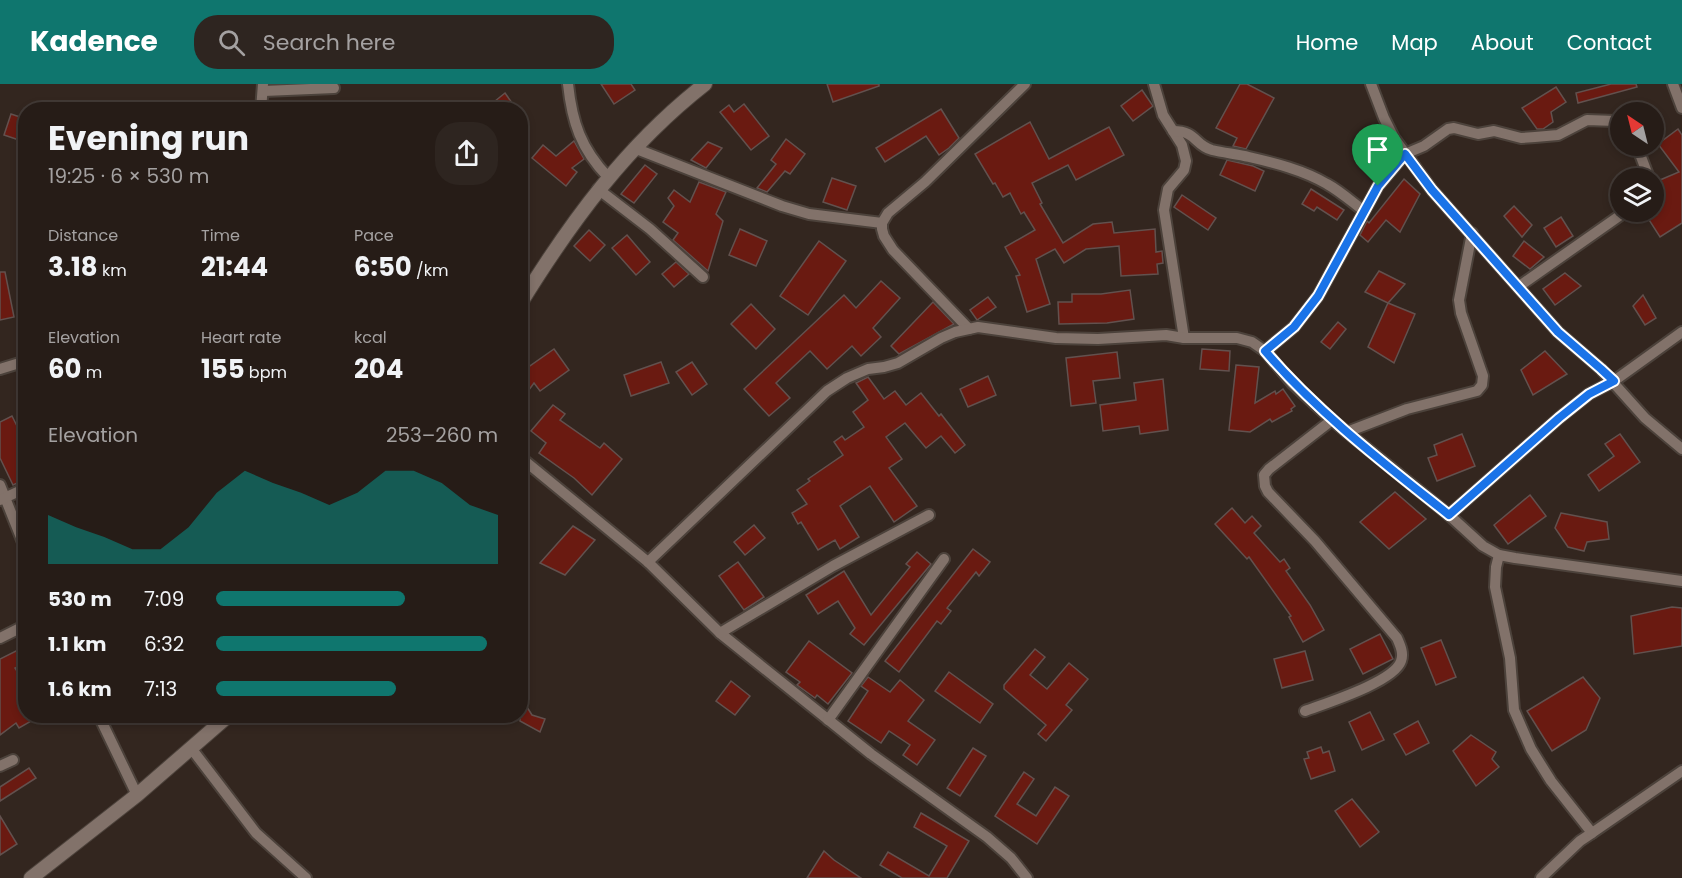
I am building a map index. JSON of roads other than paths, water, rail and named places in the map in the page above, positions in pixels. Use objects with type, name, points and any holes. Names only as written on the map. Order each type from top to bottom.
[{"type":"street","points":[[568,84],[571,109],[578,135],[595,164],[608,177]]},
{"type":"street","points":[[528,292],[608,177],[634,148],[686,98],[705,84]]},
{"type":"street","points":[[969,329],[893,250],[884,236],[882,223],[888,213],[925,182],[1025,84]]},
{"type":"street","points":[[1154,84],[1163,115],[1182,145],[1186,161],[1184,170],[1168,189],[1164,210],[1184,338]]},
{"type":"street","points":[[1371,84],[1384,118],[1405,154],[1432,190],[1558,332],[1614,381],[1645,418],[1682,449]]},
{"type":"street","points":[[1673,84],[1682,108]]},
{"type":"street","points":[[262,102],[264,87],[334,88]]},
{"type":"street","points":[[1265,351],[1294,327],[1318,296],[1378,186],[1405,154],[1424,146],[1448,129],[1454,128],[1478,134],[1501,131],[1512,136],[1528,138],[1558,135],[1587,120],[1610,121]]},
{"type":"street","points":[[1173,130],[1184,130],[1204,146],[1213,150],[1250,157],[1300,171],[1328,184],[1364,211]]},
{"type":"street","points":[[634,148],[782,206],[809,214],[882,223]]},
{"type":"street","points":[[598,189],[650,229],[703,277]]},
{"type":"street","points":[[1518,287],[1611,222]]},
{"type":"street","points":[[1347,432],[1407,409],[1477,390],[1482,385],[1483,376],[1461,313],[1459,300],[1472,233]]},
{"type":"street","points":[[648,562],[827,391],[847,378],[868,369],[898,363],[955,332],[978,327],[1056,338],[1098,339],[1166,335],[1184,338],[1237,338],[1251,342],[1265,351],[1292,383],[1332,420],[1449,515],[1483,546],[1499,555],[1682,581]]},
{"type":"street","points":[[1449,515],[1589,394],[1614,381],[1682,332]]},
{"type":"street","points":[[0,369],[18,363]]},
{"type":"street","points":[[1305,711],[1375,684],[1396,669],[1401,661],[1402,649],[1397,638],[1315,541],[1264,486],[1264,476],[1269,469],[1332,420]]},
{"type":"street","points":[[528,464],[648,562],[720,633],[905,779],[987,837],[1011,858],[1027,878]]},
{"type":"street","points":[[0,485],[3,499],[18,532]]},
{"type":"street","points":[[3,499],[18,492]]},
{"type":"street","points":[[720,633],[833,566],[929,515]]},
{"type":"street","points":[[1499,555],[1494,587],[1510,658],[1514,710],[1532,749],[1551,782],[1592,833]]},
{"type":"street","points":[[828,720],[944,559]]},
{"type":"street","points":[[0,638],[18,629]]},
{"type":"street","points":[[102,723],[137,795]]},
{"type":"street","points":[[31,878],[137,795],[220,723]]},
{"type":"street","points":[[191,748],[256,833],[306,878]]},
{"type":"street","points":[[0,766],[13,760]]},
{"type":"street","points":[[1542,878],[1580,841],[1682,771]]}]
